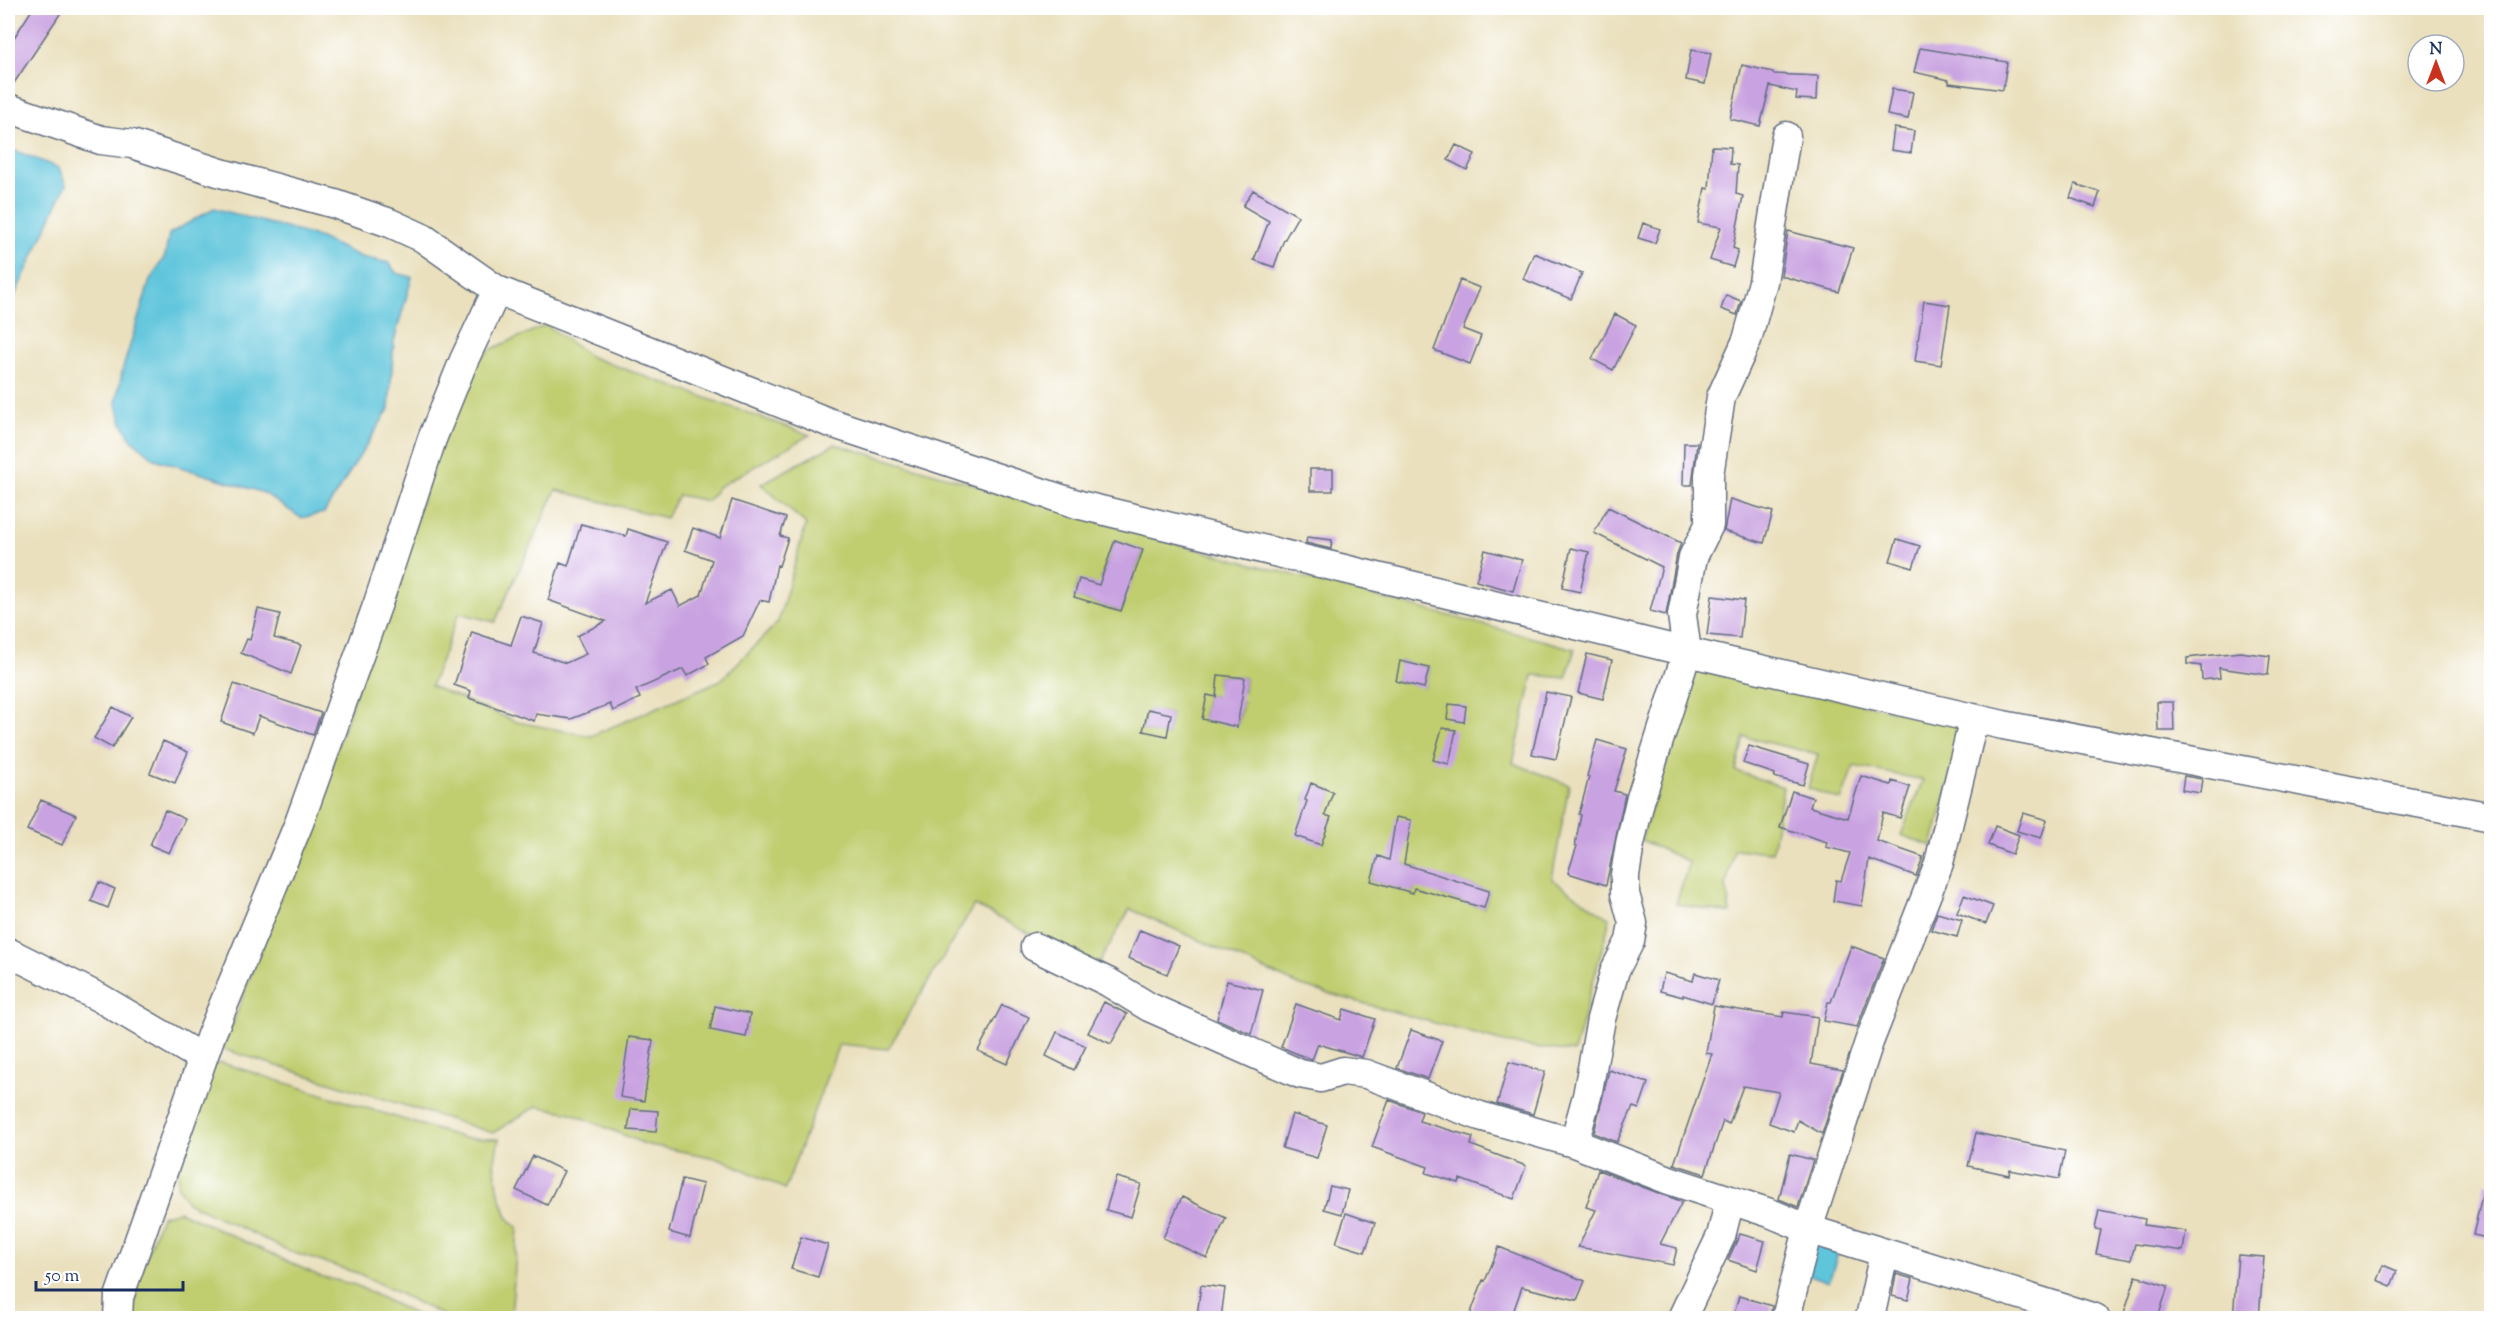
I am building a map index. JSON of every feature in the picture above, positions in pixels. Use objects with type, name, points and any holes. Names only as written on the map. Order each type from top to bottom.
[{"type":"street","points":[[8,108],[100,140],[132,144],[221,173],[335,204],[390,223],[423,238],[497,290],[828,422],[1080,505],[1687,652],[1974,718],[2492,817]]},
{"type":"street","points":[[1574,1143],[1585,1104],[1601,1019],[1616,970],[1630,941],[1633,922],[1625,894],[1625,875],[1640,801],[1687,652],[1682,615],[1693,556],[1709,525],[1709,475],[1721,397],[1747,340],[1763,282],[1786,136]]},
{"type":"street","points":[[118,1318],[119,1297],[202,1058],[299,823],[378,603],[432,440],[464,360],[497,290]]},
{"type":"street","points":[[1786,1318],[1808,1229],[1869,1042],[1939,863],[1974,718]]},
{"type":"street","points":[[1035,947],[1108,982],[1149,1007],[1300,1074],[1321,1078],[1343,1071],[1366,1074],[1480,1116],[1574,1143],[1669,1180],[1884,1253],[2035,1309],[2095,1318]]},
{"type":"street","points":[[8,952],[100,998],[202,1058]]},
{"type":"street","points":[[1682,1318],[1720,1236],[1730,1200]]},
{"type":"street","points":[[1870,1318],[1884,1253]]},
{"type":"green space","points":[[546,325],[591,357],[810,435],[718,487],[708,501],[678,495],[666,518],[556,490],[495,622],[459,613],[431,686],[517,722],[591,736],[721,680],[778,622],[806,524],[761,484],[835,444],[1203,551],[1575,649],[1566,678],[1533,675],[1513,763],[1569,785],[1552,879],[1610,919],[1574,1052],[1511,1044],[1301,986],[1130,909],[1096,968],[974,905],[888,1049],[839,1044],[785,1189],[721,1159],[645,1144],[571,1113],[537,1106],[493,1133],[223,1049],[335,753],[438,453],[475,361],[494,348]],"holes":[[[1115,540],[1143,551],[1129,588],[1101,578]],[[1079,580],[1126,593],[1121,611],[1074,597]],[[1401,661],[1429,668],[1424,687],[1396,681]],[[1218,675],[1245,678],[1244,691],[1217,688]],[[1207,695],[1243,703],[1237,726],[1202,719]],[[1148,710],[1171,714],[1167,736],[1143,731]],[[1311,783],[1333,792],[1327,808],[1305,800]],[[1378,857],[1420,868],[1413,892],[1371,881]],[[1446,878],[1489,891],[1484,908],[1442,896]]]},
{"type":"green space","points":[[1696,670],[1965,725],[1932,846],[1901,835],[1923,780],[1854,766],[1841,800],[1808,788],[1818,754],[1744,737],[1736,771],[1783,787],[1772,852],[1734,849],[1726,885],[1730,913],[1676,904],[1689,862],[1641,840]]},
{"type":"green space","points":[[222,1063],[463,1138],[499,1139],[494,1164],[499,1193],[507,1217],[518,1228],[511,1318],[448,1318],[360,1274],[291,1252],[187,1202],[177,1184],[180,1159],[213,1064]]},
{"type":"green space","points":[[179,1211],[319,1276],[355,1285],[423,1318],[134,1318],[137,1282],[161,1216]]},
{"type":"water","points":[[8,148],[59,168],[66,185],[8,310]]},
{"type":"water","points":[[214,208],[318,237],[361,257],[389,263],[396,273],[412,277],[394,341],[389,409],[324,513],[301,518],[264,493],[155,459],[132,440],[122,423],[116,402],[123,368],[150,280],[165,256],[169,234]]},
{"type":"water","points":[[1816,1239],[1840,1246],[1829,1282],[1806,1274]]},
{"type":"building","points":[[33,8],[64,8],[8,92],[8,47]]},
{"type":"building","points":[[1920,48],[2007,62],[2003,90],[1949,83],[1949,80],[1914,72]]},
{"type":"building","points":[[1691,50],[1711,53],[1705,84],[1686,80]]},
{"type":"building","points":[[1742,65],[1773,72],[1773,74],[1818,76],[1817,100],[1796,99],[1797,92],[1770,86],[1760,126],[1730,119]]},
{"type":"building","points":[[1892,89],[1913,92],[1908,119],[1887,115]]},
{"type":"building","points":[[1894,128],[1914,131],[1911,153],[1891,150]]},
{"type":"building","points":[[1456,145],[1475,154],[1467,170],[1448,160]]},
{"type":"building","points":[[1712,146],[1731,147],[1730,164],[1738,165],[1736,194],[1743,196],[1733,248],[1738,250],[1733,267],[1710,260],[1721,227],[1698,223],[1705,188],[1709,189]]},
{"type":"building","points":[[2075,184],[2100,192],[2095,207],[2070,198]]},
{"type":"building","points":[[1253,190],[1298,216],[1283,242],[1274,267],[1254,260],[1269,221],[1243,206]]},
{"type":"building","points":[[1643,223],[1660,229],[1655,243],[1638,238]]},
{"type":"building","points":[[1788,231],[1853,248],[1839,292],[1781,276]]},
{"type":"building","points":[[1534,253],[1582,273],[1571,299],[1523,279]]},
{"type":"building","points":[[1460,280],[1480,288],[1463,329],[1481,336],[1470,364],[1434,350]]},
{"type":"building","points":[[1726,295],[1741,301],[1737,315],[1721,309]]},
{"type":"building","points":[[1924,301],[1950,305],[1941,365],[1915,361]]},
{"type":"building","points":[[1615,314],[1636,325],[1613,370],[1592,359]]},
{"type":"building","points":[[1684,443],[1697,443],[1692,485],[1683,485]]},
{"type":"building","points":[[1310,469],[1333,469],[1333,491],[1310,491]]},
{"type":"building","points":[[1730,499],[1773,512],[1764,543],[1724,531]]},
{"type":"building","points":[[732,500],[786,518],[780,536],[788,538],[779,566],[777,565],[769,602],[760,600],[743,636],[706,657],[709,664],[687,676],[683,669],[636,690],[640,698],[613,711],[610,704],[571,719],[536,714],[534,721],[469,698],[471,691],[454,685],[472,632],[511,645],[521,616],[543,623],[534,653],[566,663],[586,654],[577,636],[606,621],[548,600],[560,563],[568,566],[581,524],[626,536],[628,529],[667,542],[645,603],[672,590],[680,606],[701,595],[712,560],[685,550],[693,528],[720,538]]},
{"type":"building","points":[[1608,507],[1681,543],[1666,615],[1650,611],[1662,567],[1594,533]]},
{"type":"building","points":[[1307,537],[1332,540],[1331,549],[1306,543]]},
{"type":"building","points":[[1897,539],[1920,546],[1913,568],[1890,561]]},
{"type":"building","points":[[1115,540],[1143,550],[1121,611],[1074,597],[1079,579],[1099,585]]},
{"type":"building","points":[[1571,548],[1589,552],[1580,592],[1562,588]]},
{"type":"building","points":[[1485,550],[1522,560],[1513,591],[1476,581]]},
{"type":"building","points":[[1712,596],[1744,600],[1740,638],[1707,635]]},
{"type":"building","points":[[258,609],[280,614],[274,638],[301,645],[291,674],[241,653],[247,639],[250,640]]},
{"type":"building","points":[[2240,652],[2270,656],[2268,675],[2219,668],[2220,678],[2202,680],[2201,666],[2187,664],[2187,658]]},
{"type":"building","points":[[1587,654],[1612,660],[1603,699],[1578,693]]},
{"type":"building","points":[[1400,661],[1429,668],[1424,688],[1396,681]]},
{"type":"building","points":[[1218,675],[1245,678],[1237,727],[1202,719],[1207,695],[1216,697]]},
{"type":"building","points":[[234,684],[321,713],[313,735],[259,716],[253,733],[221,722]]},
{"type":"building","points":[[1546,692],[1571,697],[1556,759],[1532,754]]},
{"type":"building","points":[[2157,702],[2173,702],[2174,731],[2158,731]]},
{"type":"building","points":[[1449,704],[1466,706],[1464,722],[1447,719]]},
{"type":"building","points":[[113,707],[131,717],[112,748],[94,738]]},
{"type":"building","points":[[1148,709],[1171,714],[1167,736],[1143,731]]},
{"type":"building","points":[[1442,728],[1456,730],[1449,764],[1433,760]]},
{"type":"building","points":[[1597,740],[1627,749],[1614,791],[1625,794],[1606,885],[1568,873],[1577,846],[1575,845],[1581,815],[1579,814]]},
{"type":"building","points":[[163,741],[188,752],[175,783],[150,773]]},
{"type":"building","points":[[1749,746],[1809,764],[1803,785],[1774,777],[1775,774],[1743,763]]},
{"type":"building","points":[[1861,776],[1891,785],[1892,781],[1910,787],[1900,818],[1883,813],[1877,841],[1923,857],[1916,876],[1869,859],[1862,906],[1833,901],[1836,880],[1841,881],[1850,853],[1826,847],[1827,842],[1780,827],[1792,791],[1813,798],[1810,807],[1848,818]]},
{"type":"building","points":[[2184,776],[2202,779],[2200,793],[2182,790]]},
{"type":"building","points":[[1311,783],[1333,792],[1325,815],[1331,817],[1321,845],[1295,836]]},
{"type":"building","points":[[41,800],[76,815],[62,845],[27,830]]},
{"type":"building","points":[[165,810],[185,819],[169,853],[150,845]]},
{"type":"building","points":[[2023,813],[2047,820],[2041,838],[2017,831]]},
{"type":"building","points":[[1396,817],[1411,820],[1404,864],[1489,891],[1484,908],[1414,888],[1413,893],[1371,881],[1378,856],[1389,860]]},
{"type":"building","points":[[1995,826],[2019,835],[2012,854],[1988,845]]},
{"type":"building","points":[[99,882],[115,889],[108,908],[91,901]]},
{"type":"building","points":[[1964,895],[1993,906],[1986,924],[1957,913]]},
{"type":"building","points":[[1937,913],[1962,920],[1957,937],[1931,930]]},
{"type":"building","points":[[1140,930],[1179,946],[1167,974],[1128,958]]},
{"type":"building","points":[[1851,946],[1884,958],[1857,1027],[1824,1021],[1828,1002],[1831,1002]]},
{"type":"building","points":[[1664,973],[1693,981],[1695,973],[1719,980],[1712,1004],[1660,991]]},
{"type":"building","points":[[1227,981],[1263,990],[1251,1034],[1217,1019]]},
{"type":"building","points":[[1104,1002],[1127,1014],[1111,1044],[1088,1033]]},
{"type":"building","points":[[1296,1004],[1341,1020],[1344,1009],[1375,1019],[1362,1057],[1318,1044],[1312,1060],[1281,1047]]},
{"type":"building","points":[[1002,1005],[1029,1017],[1007,1064],[978,1051]]},
{"type":"building","points":[[715,1006],[750,1014],[746,1037],[710,1030]]},
{"type":"building","points":[[1714,1006],[1783,1017],[1784,1012],[1818,1017],[1811,1064],[1843,1070],[1822,1134],[1798,1120],[1794,1132],[1769,1123],[1779,1092],[1743,1086],[1729,1124],[1723,1121],[1705,1174],[1674,1164],[1712,1054],[1706,1053]]},
{"type":"building","points":[[1411,1030],[1442,1041],[1428,1079],[1397,1068]]},
{"type":"building","points":[[1057,1032],[1086,1046],[1074,1070],[1046,1056]]},
{"type":"building","points":[[629,1037],[653,1040],[644,1101],[620,1097]]},
{"type":"building","points":[[1509,1062],[1545,1072],[1533,1114],[1497,1104]]},
{"type":"building","points":[[1609,1070],[1648,1083],[1639,1109],[1633,1107],[1617,1142],[1594,1133]]},
{"type":"building","points":[[1389,1100],[1422,1112],[1419,1121],[1473,1137],[1471,1145],[1526,1166],[1514,1199],[1460,1179],[1459,1183],[1426,1173],[1428,1167],[1372,1147]]},
{"type":"building","points":[[631,1109],[658,1111],[656,1132],[628,1130]]},
{"type":"building","points":[[1292,1114],[1327,1125],[1317,1158],[1282,1148]]},
{"type":"building","points":[[1976,1133],[2065,1151],[2059,1179],[2010,1170],[2009,1175],[1968,1166]]},
{"type":"building","points":[[1790,1154],[1813,1160],[1798,1207],[1779,1199]]},
{"type":"building","points":[[533,1156],[564,1171],[547,1205],[516,1190]]},
{"type":"building","points":[[1598,1170],[1682,1202],[1660,1244],[1677,1248],[1673,1265],[1578,1247],[1596,1210],[1586,1207]]},
{"type":"building","points":[[1116,1177],[1141,1184],[1131,1217],[1106,1210]]},
{"type":"building","points":[[682,1179],[703,1184],[690,1238],[669,1232]]},
{"type":"building","points":[[2485,1182],[2492,1183],[2492,1239],[2473,1235]]},
{"type":"building","points":[[1330,1186],[1348,1190],[1342,1214],[1324,1209]]},
{"type":"building","points":[[1182,1197],[1226,1218],[1207,1258],[1163,1238]]},
{"type":"building","points":[[2099,1210],[2145,1219],[2144,1225],[2186,1231],[2183,1251],[2135,1244],[2131,1260],[2096,1254],[2101,1230],[2095,1229]]},
{"type":"building","points":[[1346,1213],[1375,1223],[1365,1252],[1336,1243]]},
{"type":"building","points":[[1740,1234],[1765,1241],[1757,1270],[1728,1260]]},
{"type":"building","points":[[801,1237],[828,1245],[818,1277],[791,1269]]},
{"type":"building","points":[[1499,1247],[1585,1281],[1577,1300],[1522,1287],[1511,1318],[1469,1318],[1483,1280],[1485,1281]]},
{"type":"building","points":[[2238,1255],[2264,1257],[2259,1318],[2233,1318]]},
{"type":"building","points":[[2383,1265],[2397,1271],[2391,1286],[2377,1280]]},
{"type":"building","points":[[1896,1274],[1913,1279],[1908,1300],[1892,1296]]},
{"type":"building","points":[[2136,1276],[2168,1286],[2158,1318],[2141,1318],[2124,1313]]},
{"type":"building","points":[[1201,1285],[1225,1288],[1221,1318],[1197,1316]]},
{"type":"building","points":[[1739,1296],[1772,1306],[1770,1318],[1733,1318]]}]
